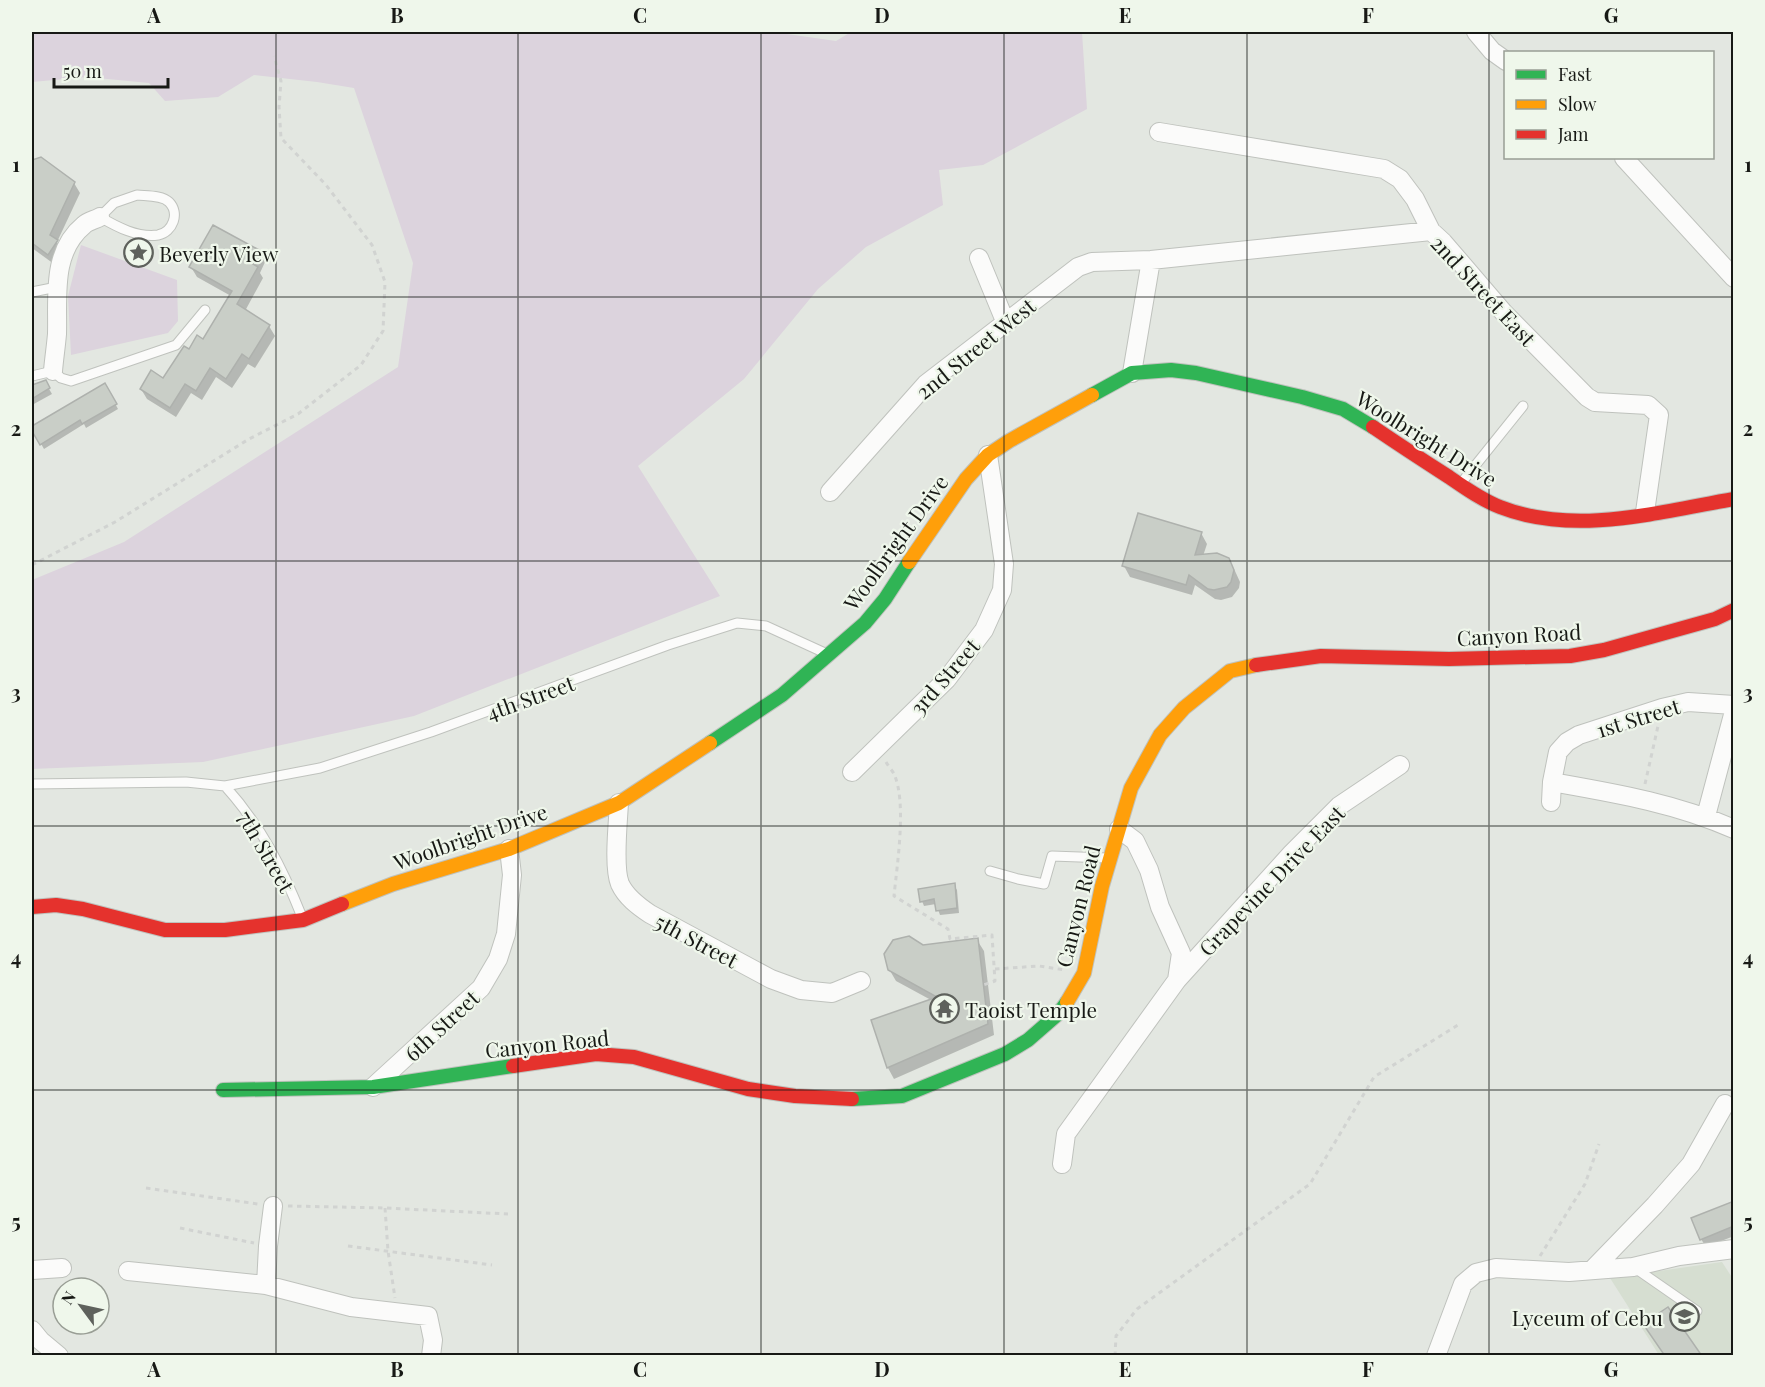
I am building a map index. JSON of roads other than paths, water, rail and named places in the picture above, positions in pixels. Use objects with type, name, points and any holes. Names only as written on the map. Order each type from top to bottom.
[{"type":"street","points":[[1476,32],[1492,51],[1504,60]]},
{"type":"street","points":[[1159,132],[1384,169],[1400,179],[1415,199],[1431,231]]},
{"type":"street","points":[[1625,159],[1656,195],[1730,265]]},
{"type":"street","points":[[53,371],[60,267],[71,239],[85,224],[100,218]]},
{"type":"street","name":"2nd Street East","points":[[1150,260],[1431,231],[1504,313],[1587,397],[1595,402],[1648,405],[1659,416],[1645,513]]},
{"type":"street","points":[[979,258],[1005,321]]},
{"type":"street","points":[[1132,374],[1150,260]]},
{"type":"street","name":"2nd Street West","points":[[830,492],[926,384],[1078,267],[1092,262],[1150,260]]},
{"type":"street","name":"Woolbright Drive","points":[[32,907],[56,905],[83,909],[165,930],[225,930],[303,920],[393,884],[509,849],[619,803],[782,695],[865,623],[885,599],[924,538],[966,480],[988,455],[1009,441],[1132,374],[1172,370],[1196,373],[1302,397],[1343,409],[1480,497],[1506,510],[1533,517],[1558,521],[1599,520],[1734,499]]},
{"type":"street","name":"3rd Street","points":[[852,772],[947,679],[984,630],[1002,590],[1004,564],[988,455]]},
{"type":"street","name":"Canyon Road","points":[[223,1090],[373,1087],[597,1054],[634,1057],[748,1089],[795,1096],[857,1099],[902,1096],[1005,1054],[1028,1040],[1059,1013],[1075,991],[1084,972],[1109,858],[1131,788],[1160,735],[1184,708],[1230,671],[1263,663],[1321,656],[1449,658],[1570,656],[1604,650],[1715,619],[1734,610]]},
{"type":"street","name":"1st Street","points":[[1552,782],[1558,752],[1567,742],[1580,735],[1662,708],[1689,702],[1734,705]]},
{"type":"street","points":[[1706,816],[1734,711]]},
{"type":"street","name":"Grapevine Drive East","points":[[1062,1164],[1066,1134],[1177,980],[1292,853],[1340,806],[1400,765]]},
{"type":"street","points":[[1551,802],[1552,782],[1642,798],[1706,816],[1734,829]]},
{"type":"street","name":"5th Street","points":[[619,803],[617,873],[620,885],[632,901],[650,915],[771,979],[801,990],[832,993],[861,981]]},
{"type":"street","points":[[1119,830],[1135,841],[1149,870],[1160,908],[1180,953],[1177,980]]},
{"type":"street","name":"6th Street","points":[[373,1087],[481,988],[498,959],[506,933],[512,875],[509,849]]},
{"type":"street","points":[[1593,1269],[1691,1164],[1725,1104]]},
{"type":"street","points":[[266,1285],[273,1206]]},
{"type":"street","points":[[1436,1356],[1463,1284],[1476,1273],[1496,1268],[1569,1272],[1633,1267],[1679,1256],[1734,1248]]},
{"type":"street","points":[[32,1270],[62,1268]]},
{"type":"street","points":[[128,1270],[266,1285],[351,1307],[428,1316],[433,1340],[431,1356]]},
{"type":"street","points":[[32,1330],[59,1356]]},
{"type":"lane","points":[[137,195],[154,196],[168,201],[175,211],[174,221],[168,231],[158,235],[134,233],[100,218],[114,203],[137,195]]},
{"type":"lane","points":[[32,292],[57,287]]},
{"type":"lane","points":[[32,376],[53,371],[61,378],[71,381],[177,345],[205,310]]},
{"type":"lane","points":[[1460,484],[1523,406]]},
{"type":"lane","name":"4th Street","points":[[32,784],[186,782],[225,786],[320,768],[442,728],[668,645],[737,623],[766,626],[829,655]]},
{"type":"lane","name":"7th Street","points":[[225,786],[247,811],[269,845],[303,920]]},
{"type":"lane","points":[[990,871],[1044,884],[1052,856],[1109,858]]},
{"type":"lane","points":[[1633,1267],[1697,1311]]},
{"type":"place","name":"Beverly View","points":[[138,253]]},
{"type":"place","name":"Taoist Temple","points":[[944,1009]]},
{"type":"place","name":"Lyceum of Cebu","points":[[1684,1317]]}]
